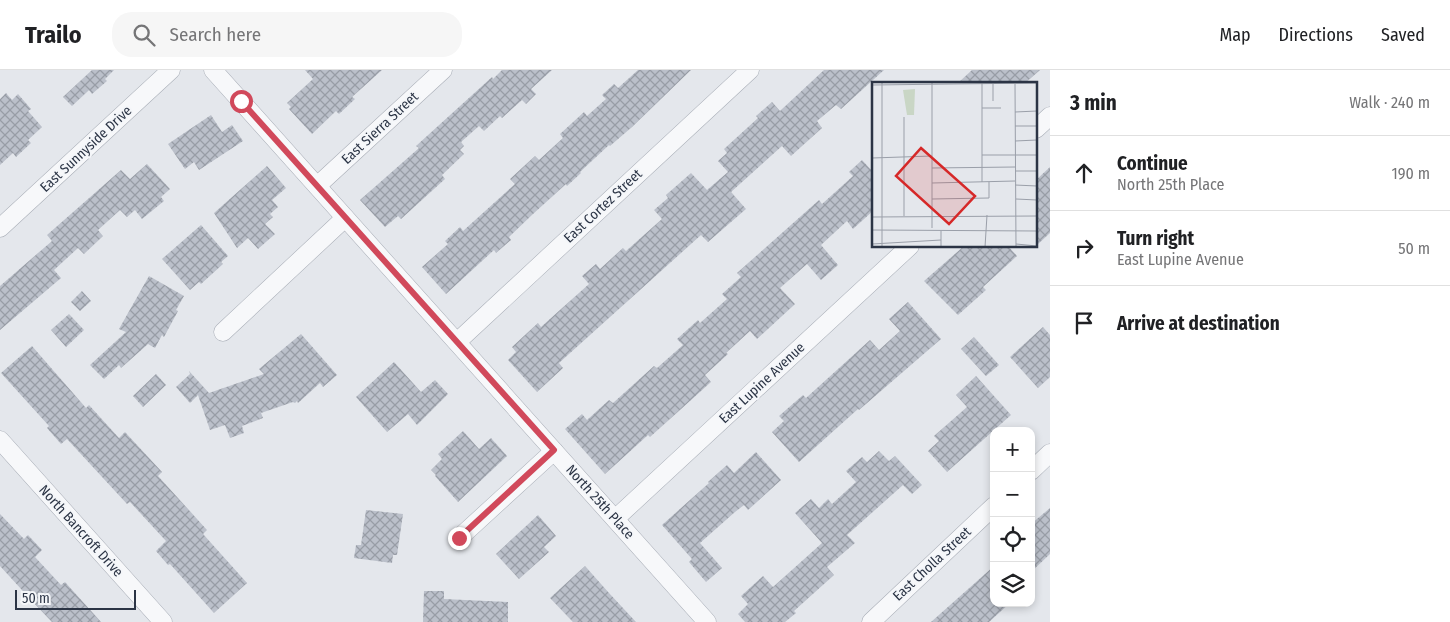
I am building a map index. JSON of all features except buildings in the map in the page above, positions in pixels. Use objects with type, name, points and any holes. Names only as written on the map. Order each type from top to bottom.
[{"type":"street","name":"East Sunnyside Drive","points":[[0,228],[171,70]]},
{"type":"street","name":"North 25th Place","points":[[213,70],[707,622]]},
{"type":"street","name":"East Sierra Street","points":[[317,186],[442,70]]},
{"type":"street","name":"East Cortez Street","points":[[457,342],[750,70]]},
{"type":"street","points":[[1038,127],[1050,116]]},
{"type":"street","points":[[223,332],[345,218]]},
{"type":"street","name":"East Lupine Avenue","points":[[615,519],[908,248]]},
{"type":"street","name":"North Bancroft Drive","points":[[0,440],[163,622]]},
{"type":"street","points":[[459,538],[554,450]]},
{"type":"street","points":[[1035,467],[1050,454]]},
{"type":"street","name":"East Cholla Street","points":[[871,622],[990,510]]},
{"type":"route","points":[[241,101],[554,450],[459,538]]}]
